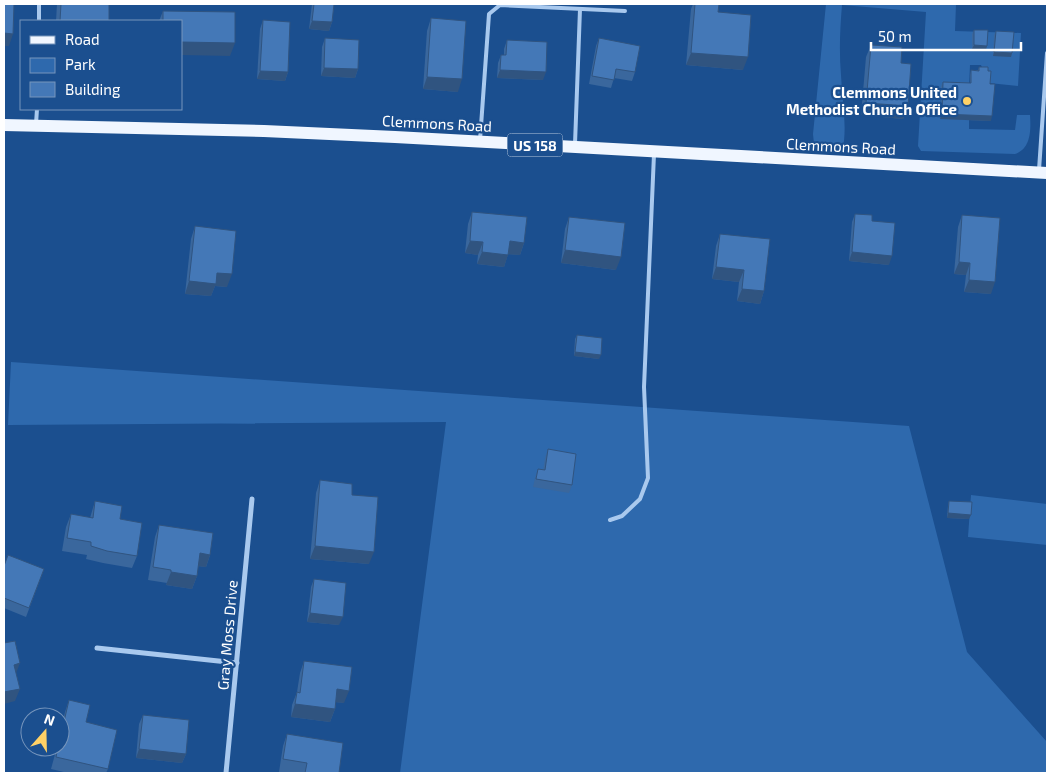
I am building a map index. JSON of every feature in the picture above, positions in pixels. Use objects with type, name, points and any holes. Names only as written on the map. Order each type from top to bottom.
[{"type":"main road","name":"Clemmons Road","points":[[4,125],[264,131],[1043,173]]},
{"type":"street","name":"Gray Moss Drive","points":[[226,773],[238,663],[252,500]]},
{"type":"street","points":[[98,648],[238,663]]},
{"type":"lane","points":[[39,4],[39,20]]},
{"type":"lane","points":[[480,142],[489,14],[500,5],[625,11]]},
{"type":"lane","points":[[575,148],[580,9]]},
{"type":"lane","points":[[1043,173],[1047,53]]},
{"type":"lane","points":[[36,126],[37,110]]},
{"type":"lane","points":[[610,520],[622,516],[640,499],[648,478],[644,387],[654,152]]},
{"type":"green space","points":[[826,4],[956,4],[955,31],[1021,33],[1018,86],[989,83],[981,65],[970,65],[969,87],[941,86],[940,118],[969,120],[969,129],[1015,130],[1017,115],[1030,115],[1030,133],[1024,148],[1015,154],[921,151],[918,146],[926,12],[842,5],[840,66],[845,124],[844,143],[842,153],[817,149],[814,144],[813,134]]},
{"type":"green space","points":[[11,362],[909,426],[967,652],[1047,742],[1047,773],[400,773],[446,422],[8,425]]},
{"type":"green space","points":[[971,495],[1047,504],[1047,545],[968,537]]},
{"type":"building","points":[[4,4],[14,4],[13,34],[4,33]]},
{"type":"building","points":[[61,4],[109,4],[109,20],[60,20]]},
{"type":"building","points":[[314,4],[334,4],[332,22],[312,21]]},
{"type":"building","points":[[695,4],[719,4],[718,12],[751,15],[748,57],[691,53]]},
{"type":"building","points":[[163,11],[235,12],[235,43],[182,42],[182,20],[163,20]]},
{"type":"building","points":[[431,18],[466,21],[462,79],[427,77]]},
{"type":"building","points":[[263,20],[290,22],[288,72],[260,71]]},
{"type":"building","points":[[974,30],[988,30],[987,46],[974,45]]},
{"type":"building","points":[[996,31],[1014,32],[1012,53],[994,52]]},
{"type":"building","points":[[325,38],[359,40],[358,69],[324,68]]},
{"type":"building","points":[[599,38],[640,46],[635,72],[616,69],[614,80],[592,76]]},
{"type":"building","points":[[507,40],[547,42],[546,72],[500,70],[501,55],[506,55]]},
{"type":"building","points":[[871,45],[902,47],[901,63],[911,64],[908,106],[866,103]]},
{"type":"building","name":"Clemmons United Methodist Church Office","points":[[979,67],[988,67],[988,71],[991,71],[990,84],[995,84],[992,116],[942,114],[943,82],[971,83],[971,70],[979,71]]},
{"type":"building","points":[[472,212],[527,217],[524,243],[510,241],[508,255],[482,252],[483,242],[470,241]]},
{"type":"building","points":[[855,214],[872,215],[872,221],[895,223],[892,256],[852,252]]},
{"type":"building","points":[[962,215],[1000,218],[995,282],[969,280],[970,263],[959,262]]},
{"type":"building","points":[[569,217],[625,223],[621,257],[565,250]]},
{"type":"building","points":[[195,226],[236,231],[232,274],[217,273],[216,284],[189,281]]},
{"type":"building","points":[[720,234],[770,239],[764,291],[742,289],[744,270],[716,267]]},
{"type":"building","points":[[577,335],[602,338],[601,355],[575,352]]},
{"type":"building","points":[[548,449],[576,454],[572,485],[536,479],[538,469],[545,470]]},
{"type":"building","points":[[320,480],[352,484],[352,495],[378,497],[374,552],[315,546]]},
{"type":"building","points":[[95,501],[122,506],[120,519],[142,523],[137,556],[107,551],[91,546],[91,542],[67,538],[71,514],[93,518]]},
{"type":"building","points":[[949,501],[972,502],[971,515],[948,513]]},
{"type":"building","points":[[159,525],[213,533],[210,555],[200,553],[197,576],[153,567]]},
{"type":"building","points":[[8,555],[44,569],[29,608],[4,598],[4,566]]},
{"type":"building","points":[[314,579],[346,583],[343,617],[310,613]]},
{"type":"building","points":[[15,641],[20,663],[14,665],[20,689],[4,692],[4,643]]},
{"type":"building","points":[[304,661],[352,667],[349,691],[337,689],[335,709],[295,704],[297,692],[300,693]]},
{"type":"building","points":[[69,700],[90,705],[86,722],[117,730],[108,769],[56,757],[70,757],[70,707],[67,707]]},
{"type":"building","points":[[143,715],[189,720],[186,754],[139,749]]},
{"type":"building","points":[[287,734],[343,743],[339,773],[305,773],[307,763],[283,759]]},
{"type":"place","name":"Clemmons United Methodist Church Office","points":[[967,101]]}]
